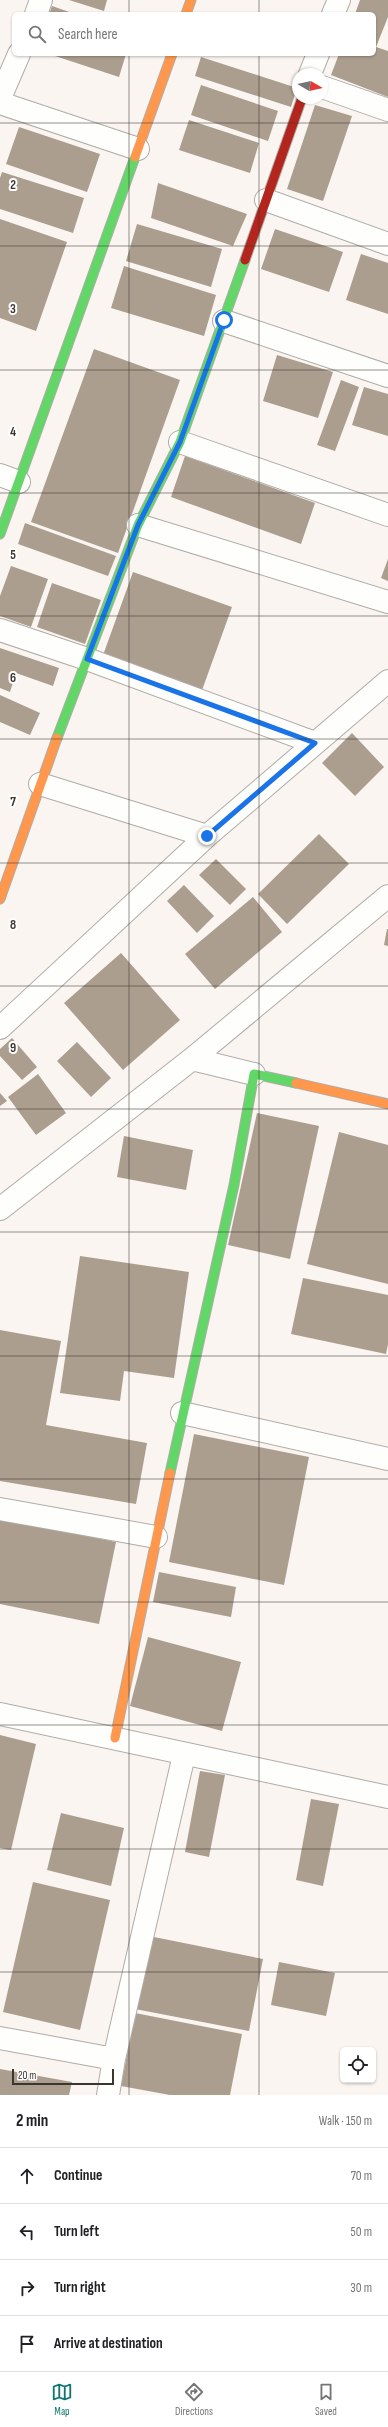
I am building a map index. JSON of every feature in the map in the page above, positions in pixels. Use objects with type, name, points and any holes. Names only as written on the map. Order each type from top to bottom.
[{"type":"street","points":[[37,12],[41,0]]},
{"type":"street","points":[[187,12],[191,0]]},
{"type":"street","points":[[334,12],[339,0]]},
{"type":"street","points":[[0,98],[18,56]]},
{"type":"street","points":[[0,534],[10,479],[138,149],[171,56]]},
{"type":"street","points":[[312,68],[317,56]]},
{"type":"street","points":[[328,90],[388,110]]},
{"type":"street","points":[[0,103],[138,149]]},
{"type":"street","points":[[0,899],[40,784],[138,525],[180,442],[300,104]]},
{"type":"street","points":[[266,200],[388,244]]},
{"type":"street","points":[[224,320],[388,376]]},
{"type":"street","points":[[180,442],[388,515]]},
{"type":"street","points":[[138,525],[388,602]]},
{"type":"street","points":[[0,630],[87,659],[315,743]]},
{"type":"street","points":[[0,1028],[207,836],[388,681]]},
{"type":"street","points":[[40,784],[207,836]]},
{"type":"street","points":[[0,1209],[192,1059],[388,896]]},
{"type":"street","points":[[192,1059],[388,1104]]},
{"type":"street","points":[[115,1738],[182,1413],[234,1185],[254,1074]]},
{"type":"street","points":[[182,1413],[388,1459]]},
{"type":"street","points":[[0,1509],[156,1537]]},
{"type":"street","points":[[0,1714],[388,1797]]},
{"type":"street","points":[[108,2095],[114,2059],[184,1754]]},
{"type":"street","points":[[0,2038],[114,2059]]},
{"type":"building","points":[[69,0],[107,0],[104,11]]},
{"type":"building","points":[[360,0],[388,0],[388,17],[376,47],[376,12],[356,12]]},
{"type":"building","points":[[52,6],[69,12],[50,12]]},
{"type":"building","points":[[376,47],[388,51],[388,97],[331,75],[338,56],[376,56]]},
{"type":"building","points":[[55,56],[125,56],[119,77]]},
{"type":"building","points":[[201,57],[292,86],[292,104],[291,107],[195,76]]},
{"type":"building","points":[[201,85],[278,111],[268,141],[191,115]]},
{"type":"building","points":[[315,105],[352,116],[323,201],[287,189]]},
{"type":"building","points":[[189,120],[259,143],[250,173],[179,150]]},
{"type":"building","points":[[19,127],[100,154],[87,192],[6,164]]},
{"type":"building","points":[[2,172],[84,198],[73,233],[0,209],[0,178]]},
{"type":"building","points":[[158,183],[247,214],[233,246],[151,218]]},
{"type":"building","points":[[0,219],[67,242],[36,331],[0,318]]},
{"type":"building","points":[[137,224],[222,249],[211,287],[126,261]]},
{"type":"building","points":[[275,229],[343,252],[329,292],[261,269]]},
{"type":"building","points":[[361,254],[388,263],[388,314],[346,300]]},
{"type":"building","points":[[124,266],[216,295],[204,336],[111,308]]},
{"type":"building","points":[[94,349],[180,380],[118,553],[31,522]]},
{"type":"building","points":[[277,355],[333,372],[318,418],[263,401]]},
{"type":"building","points":[[341,380],[359,387],[335,451],[317,445]]},
{"type":"building","points":[[364,387],[388,394],[388,436],[352,425]]},
{"type":"building","points":[[185,456],[315,503],[301,544],[171,497]]},
{"type":"building","points":[[25,523],[116,556],[108,576],[18,544]]},
{"type":"building","points":[[388,559],[388,581],[381,578]]},
{"type":"building","points":[[11,566],[48,579],[31,627],[0,616],[0,596]]},
{"type":"building","points":[[133,572],[232,607],[201,693],[102,658]]},
{"type":"building","points":[[52,583],[101,600],[85,644],[37,627]]},
{"type":"building","points":[[0,648],[59,668],[53,686],[16,673],[10,692],[0,688]]},
{"type":"building","points":[[0,695],[40,713],[30,735],[0,722]]},
{"type":"building","points":[[352,733],[384,767],[355,796],[322,763]]},
{"type":"building","points":[[319,834],[349,864],[287,924],[258,894]]},
{"type":"building","points":[[216,859],[246,889],[230,905],[199,875]]},
{"type":"building","points":[[184,885],[214,916],[197,933],[167,901]]},
{"type":"building","points":[[253,897],[282,932],[215,989],[185,954]]},
{"type":"building","points":[[388,929],[388,946],[384,945]]},
{"type":"building","points":[[121,953],[180,1020],[123,1070],[64,1003]]},
{"type":"building","points":[[12,1038],[37,1067],[22,1080],[0,1056],[0,1049]]},
{"type":"building","points":[[77,1042],[111,1078],[91,1097],[57,1061]]},
{"type":"building","points":[[38,1074],[66,1113],[36,1135],[8,1097]]},
{"type":"building","points":[[0,1093],[7,1101],[0,1106]]},
{"type":"building","points":[[257,1113],[319,1126],[290,1259],[228,1245]]},
{"type":"building","points":[[339,1132],[388,1145],[388,1284],[307,1264]]},
{"type":"building","points":[[124,1136],[193,1150],[186,1190],[117,1177]]},
{"type":"building","points":[[80,1256],[189,1272],[174,1378],[124,1371],[120,1401],[60,1393]]},
{"type":"building","points":[[303,1278],[388,1295],[388,1344],[386,1354],[291,1334]]},
{"type":"building","points":[[0,1330],[61,1341],[46,1425],[147,1443],[136,1504],[0,1481]]},
{"type":"building","points":[[194,1434],[309,1457],[284,1585],[169,1562]]},
{"type":"building","points":[[0,1518],[116,1542],[99,1624],[0,1604]]},
{"type":"building","points":[[159,1572],[236,1587],[231,1617],[153,1602]]},
{"type":"building","points":[[148,1637],[241,1662],[222,1731],[130,1706]]},
{"type":"building","points":[[0,1735],[36,1744],[11,1850],[0,1848]]},
{"type":"building","points":[[200,1771],[225,1775],[209,1857],[185,1852]]},
{"type":"building","points":[[311,1799],[339,1804],[323,1886],[296,1880]]},
{"type":"building","points":[[61,1813],[124,1828],[111,1886],[47,1870]]},
{"type":"building","points":[[33,1882],[110,1900],[80,2030],[3,2012]]},
{"type":"building","points":[[149,1936],[263,1959],[249,2031],[135,2009]]},
{"type":"building","points":[[279,1962],[335,1973],[326,2016],[271,2005]]},
{"type":"building","points":[[135,2013],[242,2034],[230,2095],[170,2095],[121,2086]]},
{"type":"building","points":[[0,2069],[72,2082],[69,2095],[0,2095]]},
{"type":"traffic: fast","points":[[0,534],[135,157]]},
{"type":"traffic: fast","points":[[57,738],[138,525],[180,442],[245,260]]},
{"type":"traffic: fast","points":[[170,1473],[234,1185],[254,1074],[296,1083]]},
{"type":"traffic: slow","points":[[187,12],[191,0]]},
{"type":"traffic: slow","points":[[135,157],[171,56]]},
{"type":"traffic: slow","points":[[0,899],[57,738]]},
{"type":"traffic: slow","points":[[296,1083],[388,1104]]},
{"type":"traffic: slow","points":[[115,1738],[170,1473]]},
{"type":"traffic: jam","points":[[245,260],[300,104]]},
{"type":"route","points":[[207,836],[315,743],[87,659],[138,525],[180,442],[224,320]]}]
